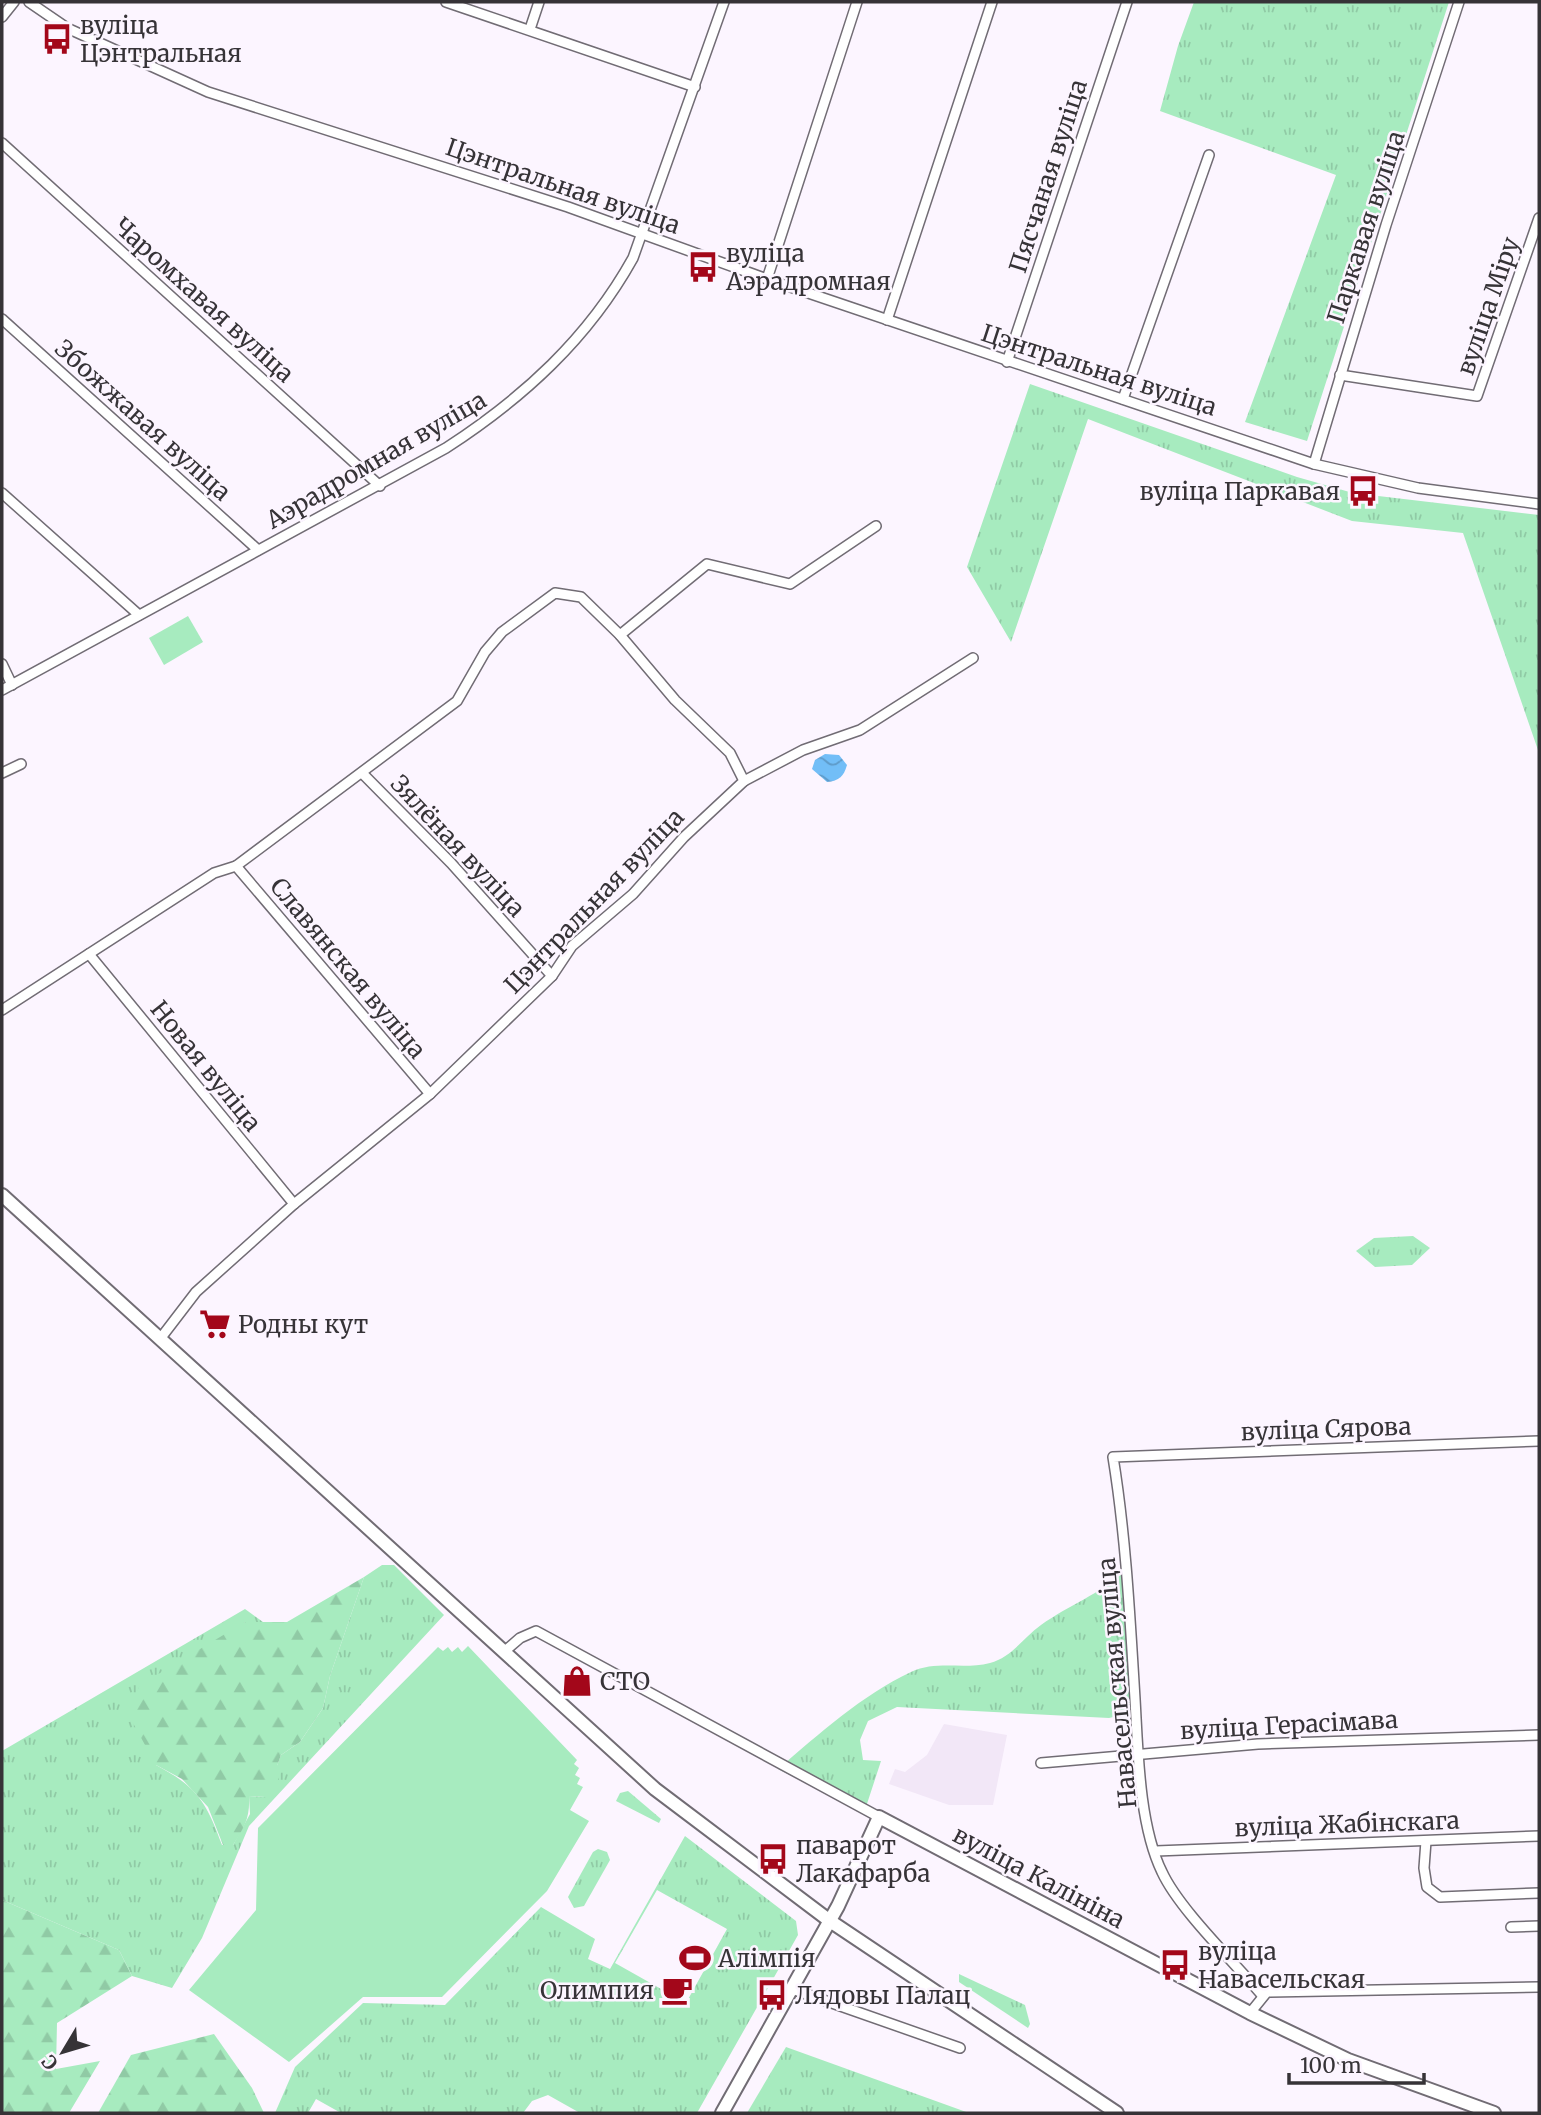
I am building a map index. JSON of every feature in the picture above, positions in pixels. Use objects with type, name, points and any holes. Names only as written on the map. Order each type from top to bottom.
[{"type":"main road","points":[[2,1195],[655,1789],[830,1921],[1117,2113]]},
{"type":"main road","points":[[722,2113],[830,1921],[879,1816]]},
{"type":"main road","name":"вуліца Калініна","points":[[879,1816],[1250,2013],[1348,2060],[1494,2113]]},
{"type":"street","points":[[2,18],[14,2]]},
{"type":"street","name":"Цэнтральная вуліца","points":[[29,2],[67,28],[208,92],[568,206],[767,279],[1007,362],[1314,464],[1418,488],[1539,504]]},
{"type":"street","points":[[446,2],[695,88]]},
{"type":"street","points":[[530,30],[539,2]]},
{"type":"street","name":"Аэрадромная вуліца","points":[[2,690],[380,486],[500,412],[570,347],[621,278],[641,233],[724,2]]},
{"type":"street","points":[[767,279],[857,2]]},
{"type":"street","points":[[887,320],[992,2]]},
{"type":"street","name":"Пясчаная вуліца","points":[[1007,362],[1127,2]]},
{"type":"street","name":"Паркавая вуліца","points":[[1314,464],[1340,374],[1459,2]]},
{"type":"street","name":"Чаромхавая вуліца","points":[[2,143],[380,486]]},
{"type":"street","points":[[1123,399],[1209,155]]},
{"type":"street","name":"вуліца Міру","points":[[1340,374],[1476,396],[1539,218]]},
{"type":"street","name":"Збожжавая вуліца","points":[[2,319],[258,550]]},
{"type":"street","points":[[2,493],[139,615]]},
{"type":"street","points":[[620,635],[708,564],[790,584],[876,526]]},
{"type":"street","points":[[2,1010],[214,873],[236,866],[363,774],[457,701],[485,652],[502,632],[555,593],[581,597],[620,635],[676,700],[730,753],[744,781]]},
{"type":"street","name":"Цэнтральная вуліца","points":[[160,1339],[196,1292],[294,1204],[430,1094],[552,976],[572,946],[633,894],[684,836],[744,781],[803,750],[860,730],[973,658]]},
{"type":"street","points":[[2,664],[12,685]]},
{"type":"street","points":[[2,774],[21,764]]},
{"type":"street","name":"Зялёная вуліца","points":[[363,774],[451,863],[552,976]]},
{"type":"street","name":"Славянская вуліца","points":[[236,866],[430,1094]]},
{"type":"street","name":"Новая вуліца","points":[[89,954],[294,1204]]},
{"type":"street","name":"вуліца Сярова","points":[[1113,1457],[1539,1441]]},
{"type":"street","name":"Навасельская вуліца","points":[[1113,1457],[1124,1525],[1138,1753],[1161,1871],[1178,1896],[1262,1995]]},
{"type":"street","name":"вуліца Калініна","points":[[505,1651],[520,1638],[536,1631],[879,1816]]},
{"type":"street","name":"вуліца Герасімава","points":[[1041,1763],[1138,1753],[1385,1738],[1539,1735]]},
{"type":"street","name":"вуліца Жабінскага","points":[[1156,1851],[1539,1836]]},
{"type":"street","points":[[1426,1841],[1424,1868],[1427,1887],[1440,1897],[1539,1893]]},
{"type":"street","points":[[1511,1927],[1539,1926]]},
{"type":"street","points":[[1250,2013],[1267,1992],[1539,1987]]},
{"type":"street","points":[[792,1989],[960,2048]]},
{"type":"shaded area","points":[[944,1724],[1007,1735],[993,1805],[949,1805],[889,1784],[895,1769],[905,1772],[927,1755]]},
{"type":"green space","points":[[1194,2],[1449,2],[1307,441],[1245,422],[1336,175],[1160,111],[1178,46]]},
{"type":"green space","points":[[1030,384],[1297,477],[1353,493],[1539,515],[1539,753],[1463,533],[1352,521],[1088,419],[1011,642],[967,567]]},
{"type":"green space","points":[[188,616],[203,642],[164,665],[149,638]]},
{"type":"green space","points":[[1413,1236],[1430,1248],[1412,1265],[1375,1267],[1356,1251],[1374,1238]]},
{"type":"green space","points":[[382,1565],[394,1565],[444,1615],[249,1826],[202,1938],[172,1988],[132,1976],[119,1950],[2,1900],[2,1751],[245,1609],[263,1622],[245,1622],[156,1765],[191,1788],[211,1817],[222,1845],[233,1845],[250,1814],[249,1796],[265,1797],[281,1755],[300,1742],[323,1708],[330,1676],[364,1577]]},
{"type":"green space","points":[[1125,1571],[1138,1671],[1136,1712],[1109,1718],[897,1707],[868,1721],[860,1740],[863,1760],[881,1761],[864,1813],[778,1769],[842,1716],[893,1681],[921,1668],[980,1665],[998,1660],[1041,1625]]},
{"type":"green space","points":[[364,1577],[330,1676],[323,1708],[300,1742],[281,1755],[277,1766],[281,1772],[273,1793],[265,1797],[249,1796],[248,1816],[241,1832],[233,1845],[223,1845],[208,1807],[182,1779],[156,1765],[133,1723],[133,1699],[140,1685],[245,1622],[287,1622]]},
{"type":"green space","points":[[468,1646],[577,1760],[574,1764],[579,1768],[575,1775],[580,1778],[577,1784],[583,1787],[570,1810],[589,1821],[547,1891],[442,1997],[363,1997],[289,2062],[189,1990],[256,1910],[258,1828],[438,1647],[443,1651],[448,1647],[452,1652],[458,1647],[462,1652]]},
{"type":"green space","points":[[628,1791],[661,1819],[659,1823],[616,1801],[620,1793]]},
{"type":"green space","points":[[685,1836],[796,1921],[798,1935],[697,2113],[580,2113],[548,2095],[532,2101],[523,2113],[341,2113],[316,2099],[308,2113],[275,2113],[295,2067],[363,2003],[445,2005],[541,1907],[595,1939],[588,1959],[610,1969]],"holes":[[[657,1890],[727,1929],[686,2003],[615,1963]]]},
{"type":"green space","points":[[598,1849],[607,1852],[610,1860],[584,1906],[574,1908],[568,1897],[593,1852]]},
{"type":"green space","points":[[2,1900],[119,1950],[132,1976],[57,2023],[56,2069],[100,2061],[69,2113],[2,2113]]},
{"type":"green space","points":[[959,1974],[1025,2005],[1030,2024],[1028,2028],[959,1982]]},
{"type":"green space","points":[[214,2034],[252,2088],[264,2113],[98,2113],[131,2055]]},
{"type":"green space","points":[[786,2047],[969,2113],[747,2113]]},
{"type":"water","points":[[825,754],[839,755],[847,765],[838,779],[827,782],[812,769],[815,760]]},
{"type":"place","name":"вуліца Цэнтральная","points":[[57,39]]},
{"type":"place","name":"вуліца Аэрадромная","points":[[703,267]]},
{"type":"place","name":"вуліца Паркавая","points":[[1363,491]]},
{"type":"place","name":"Родны кут","points":[[215,1324]]},
{"type":"place","name":"СТО","points":[[577,1681]]},
{"type":"place","name":"паварот Лакафарба","points":[[773,1859]]},
{"type":"place","name":"Алімпія","points":[[695,1958]]},
{"type":"place","name":"вуліца Навасельская","points":[[1175,1965]]},
{"type":"place","name":"Олимпия","points":[[677,1990]]},
{"type":"place","name":"Лядовы Палац","points":[[772,1995]]}]
